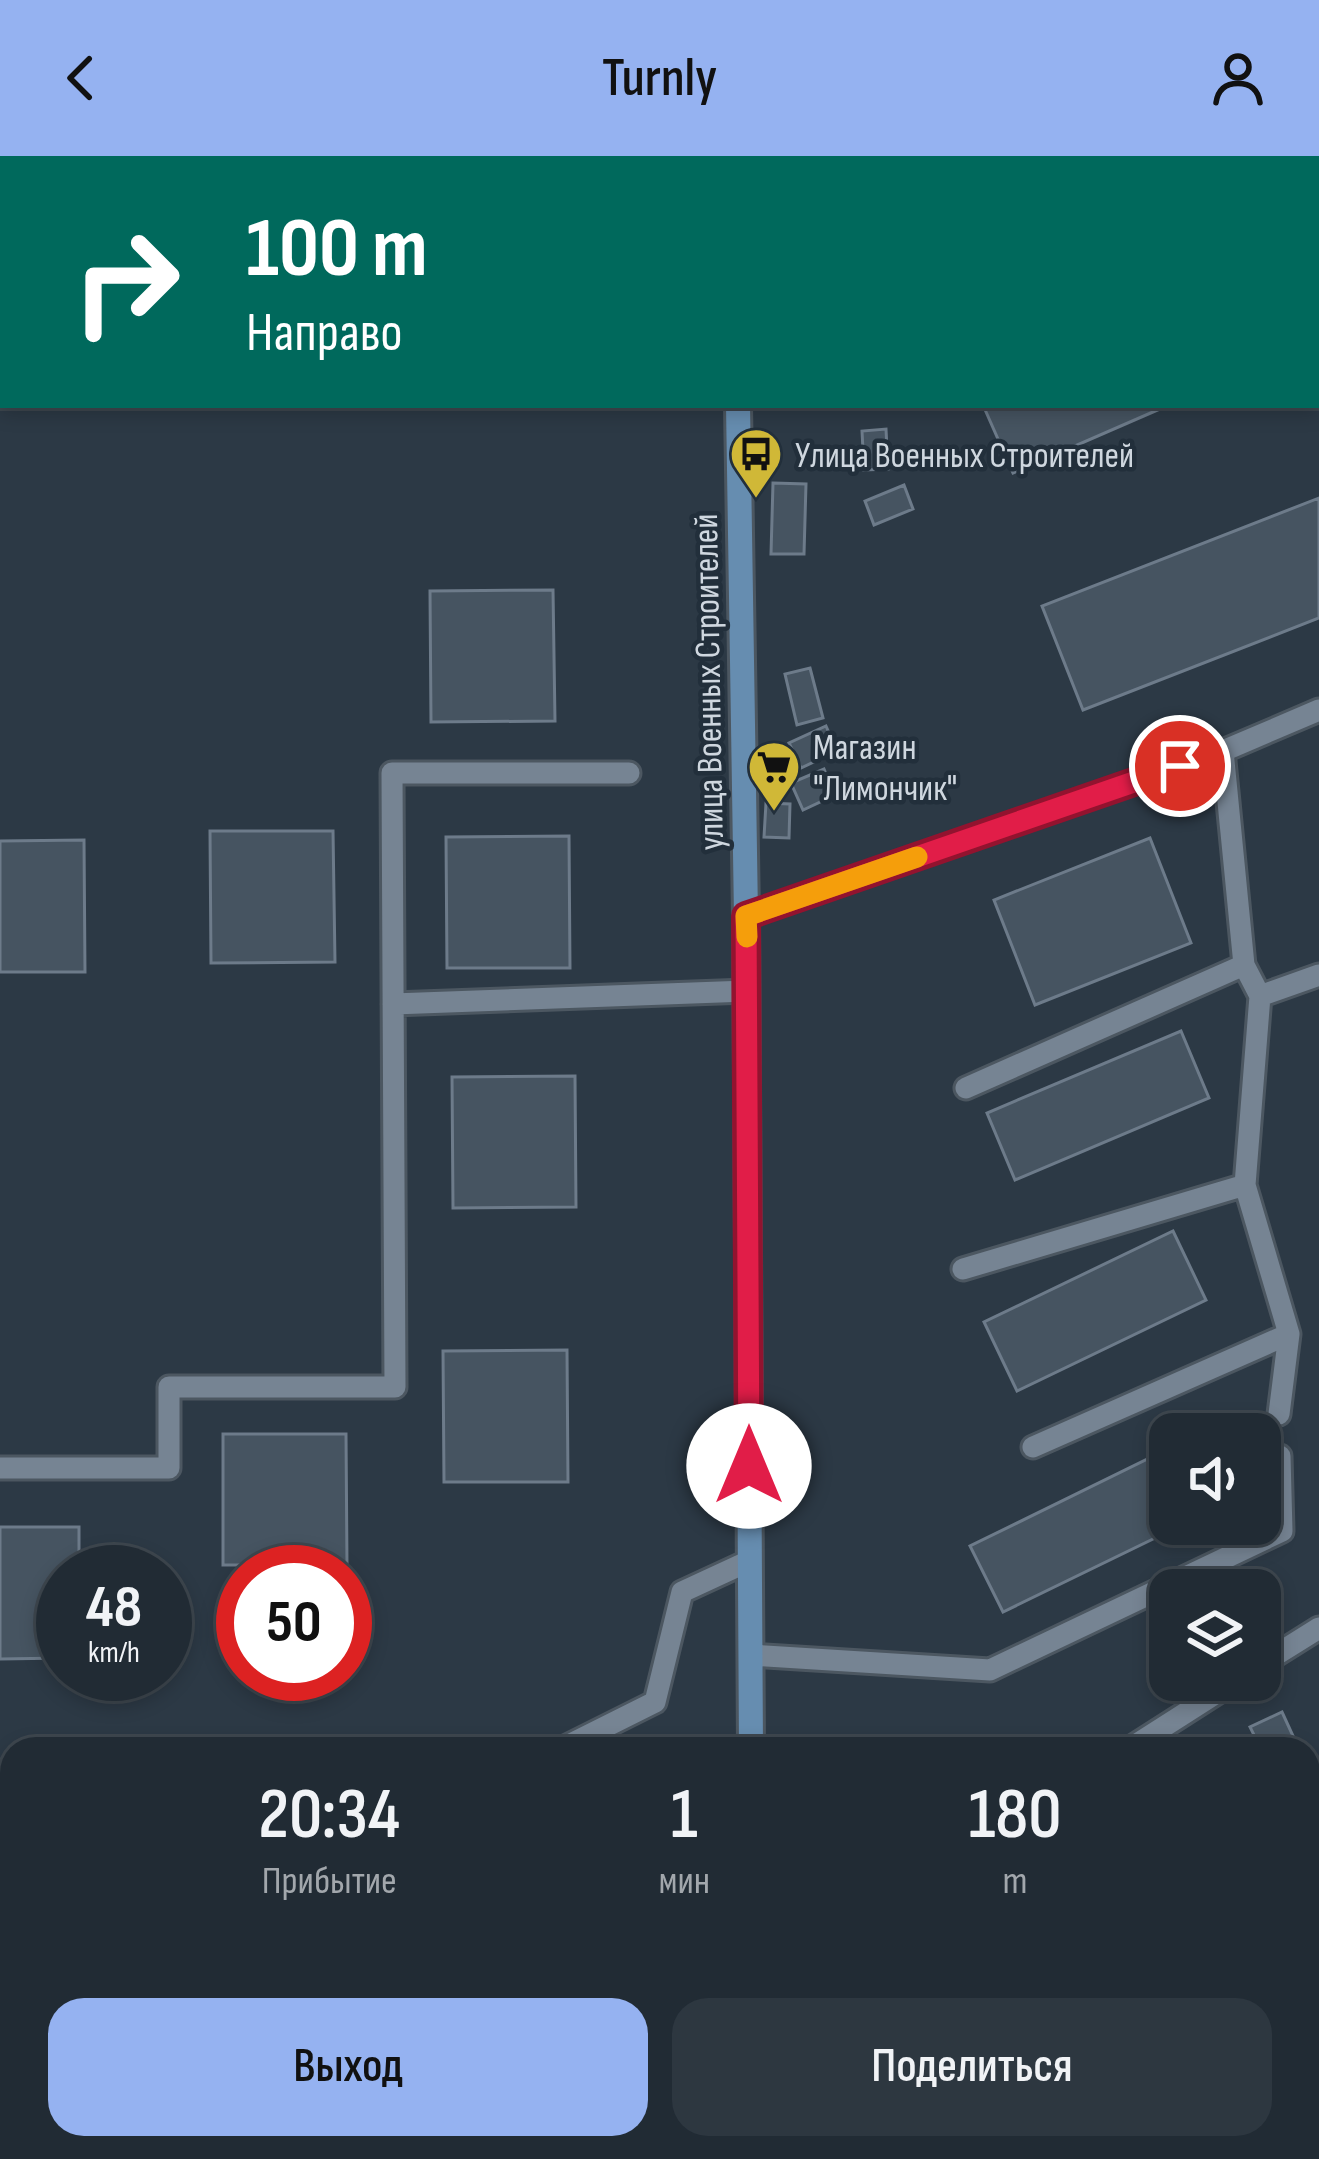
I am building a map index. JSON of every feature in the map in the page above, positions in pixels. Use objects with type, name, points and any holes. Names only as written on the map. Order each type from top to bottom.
[{"type":"main road","name":"улица Военных Строителей","points":[[738,408],[751,1737]]},
{"type":"lane","points":[[746,916],[1223,751],[1319,710]]},
{"type":"lane","points":[[1223,751],[1244,965],[1260,996],[1245,1186],[1289,1334],[1279,1413]]},
{"type":"lane","points":[[0,1468],[169,1468],[169,1387],[395,1387],[392,773],[629,773]]},
{"type":"lane","points":[[966,1088],[1244,965]]},
{"type":"lane","points":[[1260,996],[1319,975]]},
{"type":"lane","points":[[393,1004],[747,991]]},
{"type":"lane","points":[[964,1269],[1245,1186]]},
{"type":"lane","points":[[1033,1448],[1289,1334]]},
{"type":"lane","points":[[1281,1494],[1281,1531]]},
{"type":"lane","points":[[750,1655],[990,1670],[1253,1545]]},
{"type":"lane","points":[[585,1737],[655,1702],[682,1592],[749,1561]]},
{"type":"lane","points":[[1281,1652],[1319,1628]]},
{"type":"lane","points":[[1148,1737],[1204,1701]]},
{"type":"building","points":[[984,408],[1162,408],[1013,473]]},
{"type":"building","points":[[886,429],[888,469],[864,470],[862,431]]},
{"type":"building","points":[[773,483],[806,484],[804,554],[771,554]]},
{"type":"building","points":[[904,485],[913,509],[874,525],[865,501]]},
{"type":"building","points":[[1319,498],[1319,618],[1083,710],[1042,606]]},
{"type":"building","points":[[553,590],[555,721],[431,722],[430,591]]},
{"type":"building","points":[[810,668],[823,718],[797,725],[785,674]]},
{"type":"building","points":[[826,726],[837,751],[801,768],[789,743]]},
{"type":"building","points":[[824,769],[835,795],[803,810],[791,783]]},
{"type":"building","points":[[766,803],[790,804],[789,838],[764,837]]},
{"type":"building","points":[[210,831],[333,831],[335,962],[211,963]]},
{"type":"building","points":[[569,836],[570,968],[447,968],[446,837]]},
{"type":"building","points":[[1150,838],[1191,943],[1035,1005],[994,900]]},
{"type":"building","points":[[84,840],[85,972],[0,972],[0,841]]},
{"type":"building","points":[[1181,1031],[1209,1098],[1015,1180],[987,1113]]},
{"type":"building","points":[[575,1076],[576,1207],[453,1208],[452,1077]]},
{"type":"building","points":[[1173,1231],[1206,1300],[1017,1391],[984,1322]]},
{"type":"building","points":[[567,1350],[568,1482],[444,1482],[443,1351]]},
{"type":"building","points":[[223,1434],[346,1434],[347,1545],[223,1545]]},
{"type":"building","points":[[1149,1458],[1149,1541],[1003,1612],[970,1546]]},
{"type":"building","points":[[0,1527],[79,1527],[79,1545],[36,1545],[36,1658],[0,1659]]},
{"type":"building","points":[[1282,1712],[1293,1737],[1255,1737],[1250,1727]]},
{"type":"slow traffic","points":[[747,937],[746,916],[917,857]]},
{"type":"place","name":"Улица Военных Строителей","points":[[756,500]]},
{"type":"place","name":"Магазин \"Лимончик\"","points":[[774,813]]},
{"type":"route","points":[[749,1466],[746,916],[1180,766]]}]
